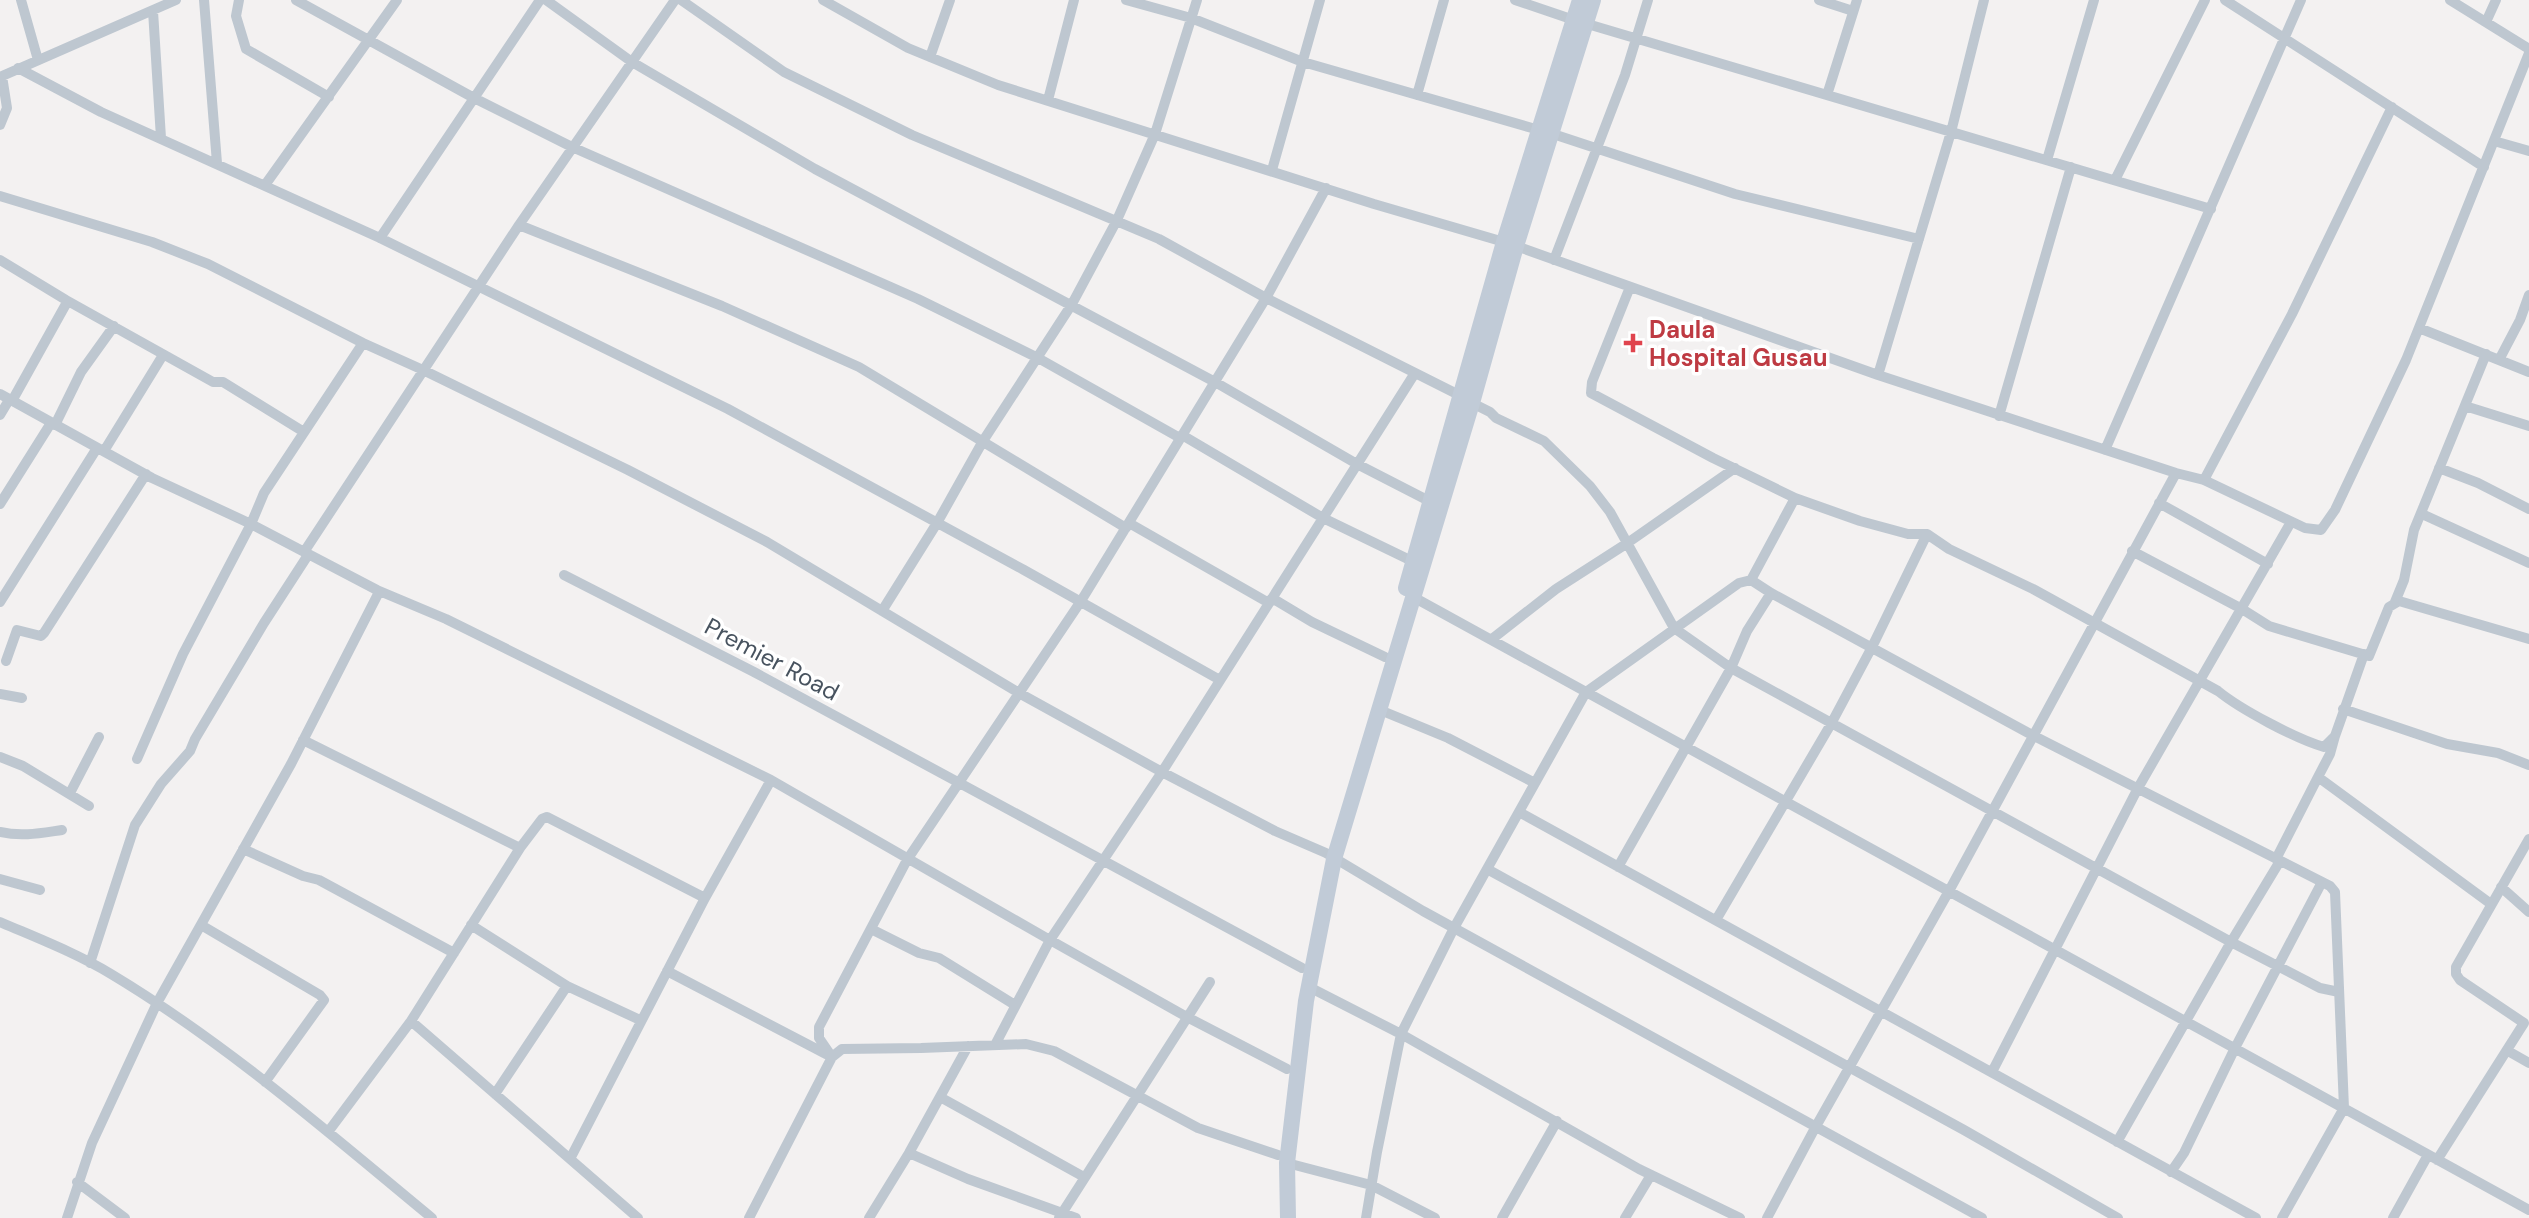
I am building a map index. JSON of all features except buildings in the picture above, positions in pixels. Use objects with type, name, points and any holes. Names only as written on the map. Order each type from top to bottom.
[{"type":"street","points":[[21,0],[38,60]]},
{"type":"street","points":[[0,125],[7,108],[1,76],[176,0]]},
{"type":"street","points":[[204,0],[217,163]]},
{"type":"street","points":[[239,0],[236,16],[246,49],[329,97]]},
{"type":"street","points":[[296,0],[474,98],[572,147],[918,299],[1038,358],[1323,518],[1414,562]]},
{"type":"street","points":[[265,185],[397,0]]},
{"type":"street","points":[[380,238],[540,0]]},
{"type":"street","points":[[546,0],[632,62],[836,181],[1072,304],[1430,502]]},
{"type":"street","points":[[85,961],[135,825],[161,784],[190,751],[306,554],[423,370],[572,147],[675,0]]},
{"type":"street","points":[[681,0],[784,72],[912,135],[1159,239],[1266,298],[1466,399],[1496,418],[1544,442],[1565,459],[1610,512],[1674,628],[1731,668],[2231,942],[2320,988],[2339,992]]},
{"type":"street","points":[[823,0],[908,48],[998,85],[1510,244],[1878,375],[2204,480],[2291,522],[2320,530],[2335,510],[2406,360],[2529,51],[2450,0]]},
{"type":"street","points":[[930,57],[950,0]]},
{"type":"street","points":[[1048,100],[1074,0]]},
{"type":"street","points":[[1126,0],[1191,18],[1303,62],[1596,147],[1735,194],[1919,239]]},
{"type":"street","points":[[883,611],[984,440],[1072,304],[1117,220],[1155,134],[1196,0]]},
{"type":"street","points":[[1272,170],[1320,0]]},
{"type":"street","points":[[1417,95],[1444,0]]},
{"type":"street","points":[[1515,0],[1580,22],[2211,209]]},
{"type":"street","points":[[1580,0],[1580,22]]},
{"type":"street","points":[[1288,1218],[1283,1159],[1330,856],[1415,598],[1466,399],[1510,244],[1580,22],[1592,0]]},
{"type":"street","points":[[1554,260],[1625,75],[1648,0]]},
{"type":"street","points":[[1819,0],[1855,6],[1827,95]]},
{"type":"street","points":[[1878,375],[1951,132],[1984,0]]},
{"type":"street","points":[[2047,160],[2094,0]]},
{"type":"street","points":[[2115,180],[2205,0]]},
{"type":"street","points":[[2225,0],[2484,167]]},
{"type":"street","points":[[2105,450],[2301,0]]},
{"type":"street","points":[[2486,22],[2496,0]]},
{"type":"street","points":[[153,11],[161,138]]},
{"type":"street","points":[[18,68],[101,112],[380,238],[728,409],[1081,601],[1220,680]]},
{"type":"street","points":[[2204,480],[2292,314],[2392,107]]},
{"type":"street","points":[[2494,141],[2529,151]]},
{"type":"street","points":[[1999,415],[2071,167]]},
{"type":"street","points":[[832,1057],[819,1038],[819,1027],[907,860],[1081,601],[1266,298],[1326,188]]},
{"type":"street","points":[[0,196],[152,242],[225,271],[363,343],[628,470],[732,524],[1019,693],[1162,772],[1275,831],[1330,856],[1454,928],[1982,1218]]},
{"type":"street","points":[[519,225],[722,306],[859,367],[1127,525],[1270,601],[1385,657]]},
{"type":"street","points":[[0,260],[163,355],[214,382],[223,382],[304,432]]},
{"type":"street","points":[[1630,287],[1592,382],[1591,393],[1795,498],[1860,521],[1908,534],[1927,534],[1949,549],[2011,578],[2308,743],[2324,747],[2334,736]]},
{"type":"street","points":[[2499,360],[2524,322],[2529,295]]},
{"type":"street","points":[[0,415],[7,398],[66,300]]},
{"type":"street","points":[[0,504],[53,424],[81,372],[114,327]]},
{"type":"street","points":[[2419,328],[2529,372]]},
{"type":"street","points":[[137,759],[183,654],[251,524],[264,493],[363,343]]},
{"type":"street","points":[[2132,551],[2269,626],[2369,656],[2385,615],[2395,602],[2404,580],[2414,530],[2486,354]]},
{"type":"street","points":[[0,601],[163,355]]},
{"type":"street","points":[[995,1045],[1050,940],[1162,772],[1415,373]]},
{"type":"street","points":[[7,398],[146,474],[251,524],[377,590],[446,619],[771,780],[907,860],[1187,1017],[1287,1069]]},
{"type":"street","points":[[1279,1218],[1287,1069],[1302,968],[1385,657],[1430,502],[1466,399]]},
{"type":"street","points":[[2465,406],[2529,426]]},
{"type":"street","points":[[1492,639],[1556,589],[1735,468]]},
{"type":"street","points":[[2439,468],[2478,483],[2529,509]]},
{"type":"street","points":[[1767,1218],[1993,811],[2176,473]]},
{"type":"street","points":[[6,661],[17,630],[41,636],[44,633],[146,474]]},
{"type":"street","points":[[1366,1218],[1401,1034],[1454,928],[1586,692],[1740,583],[1751,580],[1795,498]]},
{"type":"street","points":[[2159,503],[2268,564]]},
{"type":"street","points":[[2422,514],[2529,563]]},
{"type":"street","points":[[1992,1072],[2137,788],[2291,522]]},
{"type":"street","points":[[1716,920],[1830,724],[1872,647],[1927,534]]},
{"type":"street","name":"Premier Road","points":[[564,575],[754,672],[1302,968]]},
{"type":"street","points":[[1751,580],[2034,736],[2278,860],[2335,892],[2344,1108],[2282,1218]]},
{"type":"street","points":[[67,1218],[92,1143],[157,1003],[303,740],[378,597],[377,590]]},
{"type":"street","points":[[1618,867],[1731,668],[1747,631],[1771,593]]},
{"type":"street","points":[[1415,598],[2529,1210]]},
{"type":"street","points":[[2395,602],[2529,639]]},
{"type":"street","points":[[2118,1142],[2278,860],[2330,754],[2343,709],[2364,654]]},
{"type":"street","points":[[0,694],[22,698]]},
{"type":"street","points":[[2343,709],[2447,744],[2498,753],[2529,765]]},
{"type":"street","points":[[1380,710],[1448,738],[1535,783]]},
{"type":"street","points":[[70,793],[99,737]]},
{"type":"street","points":[[303,740],[520,848]]},
{"type":"street","points":[[0,757],[23,766],[89,806]]},
{"type":"street","points":[[2318,777],[2491,904]]},
{"type":"street","points":[[569,1159],[705,898],[771,780]]},
{"type":"street","points":[[1519,812],[2256,1218]]},
{"type":"street","points":[[328,1132],[411,1021],[520,848],[539,822],[547,817],[705,898]]},
{"type":"street","points":[[0,832],[31,835],[62,830]]},
{"type":"street","points":[[2393,1218],[2526,1021],[2460,980],[2456,967],[2529,839]]},
{"type":"street","points":[[243,849],[303,876],[319,880],[454,953]]},
{"type":"street","points":[[1487,869],[1848,1069],[1964,1130],[2118,1218]]},
{"type":"street","points":[[0,879],[40,890]]},
{"type":"street","points":[[2171,1172],[2184,1153],[2235,1048],[2322,883]]},
{"type":"street","points":[[2501,887],[2529,912]]},
{"type":"street","points":[[0,922],[85,961],[157,1003],[265,1082],[432,1218]]},
{"type":"street","points":[[201,925],[320,995],[324,1000],[265,1082]]},
{"type":"street","points":[[471,925],[567,986],[640,1020]]},
{"type":"street","points":[[871,929],[919,953],[939,958],[1015,1005]]},
{"type":"street","points":[[667,971],[832,1057]]},
{"type":"street","points":[[1060,1216],[1210,982]]},
{"type":"street","points":[[495,1094],[567,986]]},
{"type":"street","points":[[1308,987],[1401,1034],[1651,1175],[1740,1218]]},
{"type":"street","points":[[411,1021],[638,1218]]},
{"type":"street","points":[[749,1218],[832,1057],[842,1048],[1026,1044],[1054,1051],[1199,1128],[1283,1159],[1371,1185],[1435,1218]]},
{"type":"street","points":[[869,1218],[909,1153],[968,1046]]},
{"type":"street","points":[[2508,1051],[2529,1063]]},
{"type":"street","points":[[940,1097],[1084,1177]]},
{"type":"street","points":[[1502,1218],[1557,1121]]},
{"type":"street","points":[[909,1153],[1060,1216],[1076,1218]]},
{"type":"street","points":[[1625,1218],[1651,1175]]},
{"type":"street","points":[[77,1182],[125,1218]]},
{"type":"place","name":"Daula Hospital Gusau","points":[[1633,343]]}]
